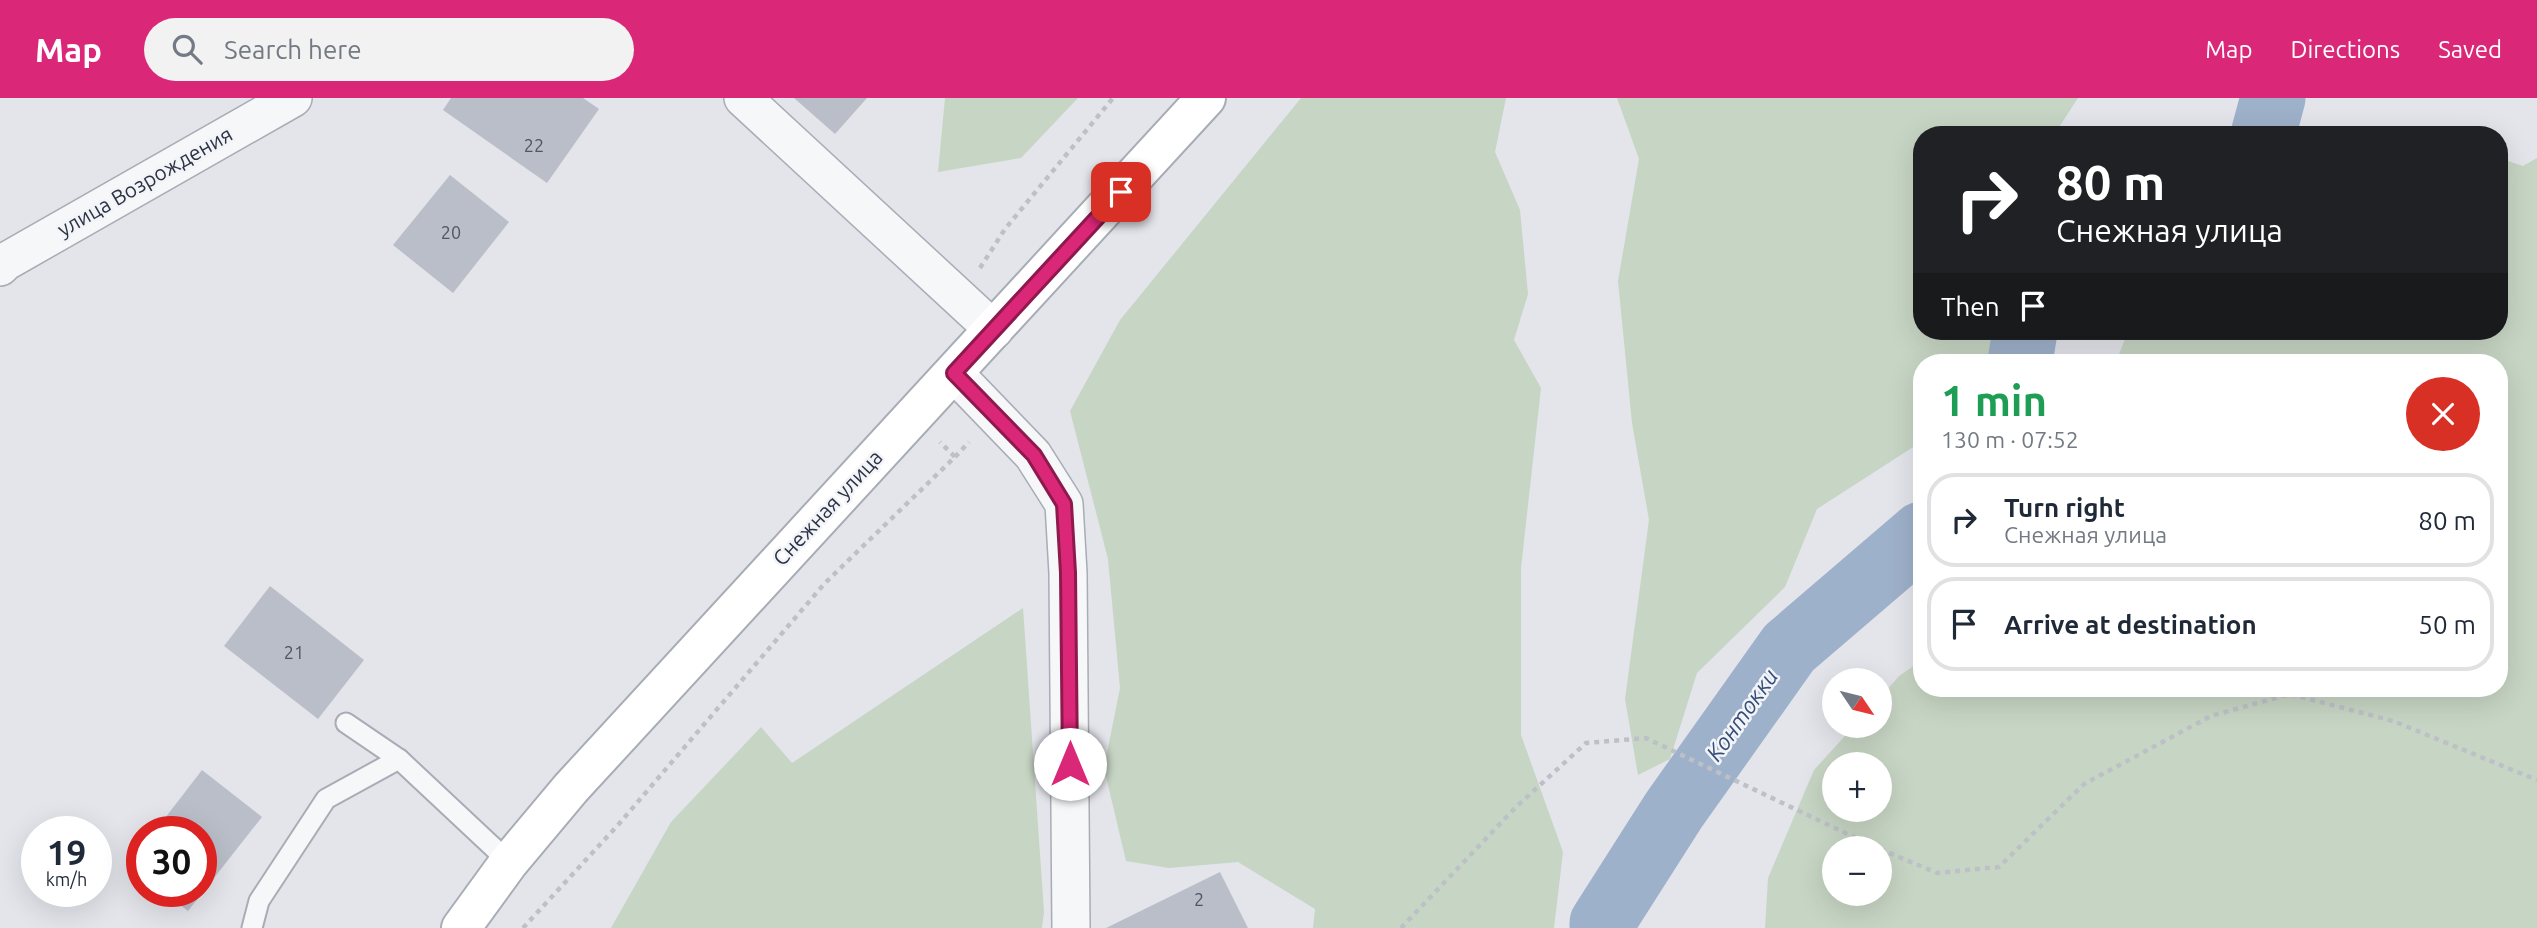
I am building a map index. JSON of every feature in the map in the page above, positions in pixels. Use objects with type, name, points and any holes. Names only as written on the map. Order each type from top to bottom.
[{"type":"street","name":"улица Возрождения","points":[[0,267],[5,261],[293,98]]},
{"type":"street","points":[[743,98],[994,330]]},
{"type":"street","name":"Снежная улица","points":[[461,928],[509,862],[571,789],[994,330],[1191,103]]},
{"type":"street","points":[[954,373],[1034,455],[1064,504],[1068,573],[1071,928]]},
{"type":"lane","points":[[346,723],[399,760],[509,862]]},
{"type":"lane","points":[[252,928],[258,901],[326,799],[399,760]]},
{"type":"path","points":[[1892,854],[1937,873],[1999,867],[2084,784],[2211,716],[2279,697]]},
{"type":"path","points":[[2302,697],[2393,720],[2537,780]]},
{"type":"path","points":[[1401,928],[1516,807],[1586,743],[1646,738],[1847,836]]},
{"type":"green space","points":[[945,98],[1078,98],[1021,158],[938,172]]},
{"type":"green space","points":[[1301,98],[1506,98],[1495,152],[1520,210],[1528,294],[1514,340],[1541,388],[1521,568],[1521,735],[1563,852],[1554,928],[1313,928],[1315,909],[1238,862],[1169,868],[1126,861],[1104,768],[1120,688],[1108,559],[1070,411],[1120,320]]},
{"type":"green space","points":[[1617,98],[2078,98],[2060,126],[1913,126],[1913,340],[2006,340],[2000,354],[1913,354],[1913,447],[1817,509],[1785,587],[1697,673],[1670,759],[1638,775],[1625,699],[1649,520],[1632,423],[1618,281],[1639,159]]},
{"type":"green space","points":[[2537,158],[2537,928],[1765,928],[1768,878],[1814,770],[1822,761],[1822,822],[1892,822],[1892,752],[1830,752],[1843,738],[1892,738],[1892,684],[1913,666],[1913,697],[2508,697],[2508,354],[2119,354],[2125,340],[2508,340],[2508,161],[2523,166]]},
{"type":"green space","points":[[1023,608],[1044,912],[1042,928],[611,928],[671,822],[761,727],[792,763]]},
{"type":"building","points":[[451,98],[583,98],[599,109],[547,183],[443,110]]},
{"type":"building","points":[[794,98],[867,98],[835,134]]},
{"type":"building","points":[[450,175],[509,222],[453,293],[393,245]]},
{"type":"building","points":[[270,586],[364,660],[318,719],[224,646]]},
{"type":"building","points":[[202,770],[262,817],[217,874],[217,816],[167,816]]},
{"type":"building","points":[[1220,872],[1248,928],[1106,928]]},
{"type":"waterway","name":"Контокки","points":[[2265,126],[2273,98]]},
{"type":"waterway","name":"Контокки","points":[[2021,354],[2024,340]]},
{"type":"waterway","name":"Контокки","points":[[1602,928],[1602,923],[1674,810],[1789,648],[1913,542]]},
{"type":"route","points":[[1070,764],[1068,573],[1064,504],[1034,455],[954,373],[1121,192]]}]
